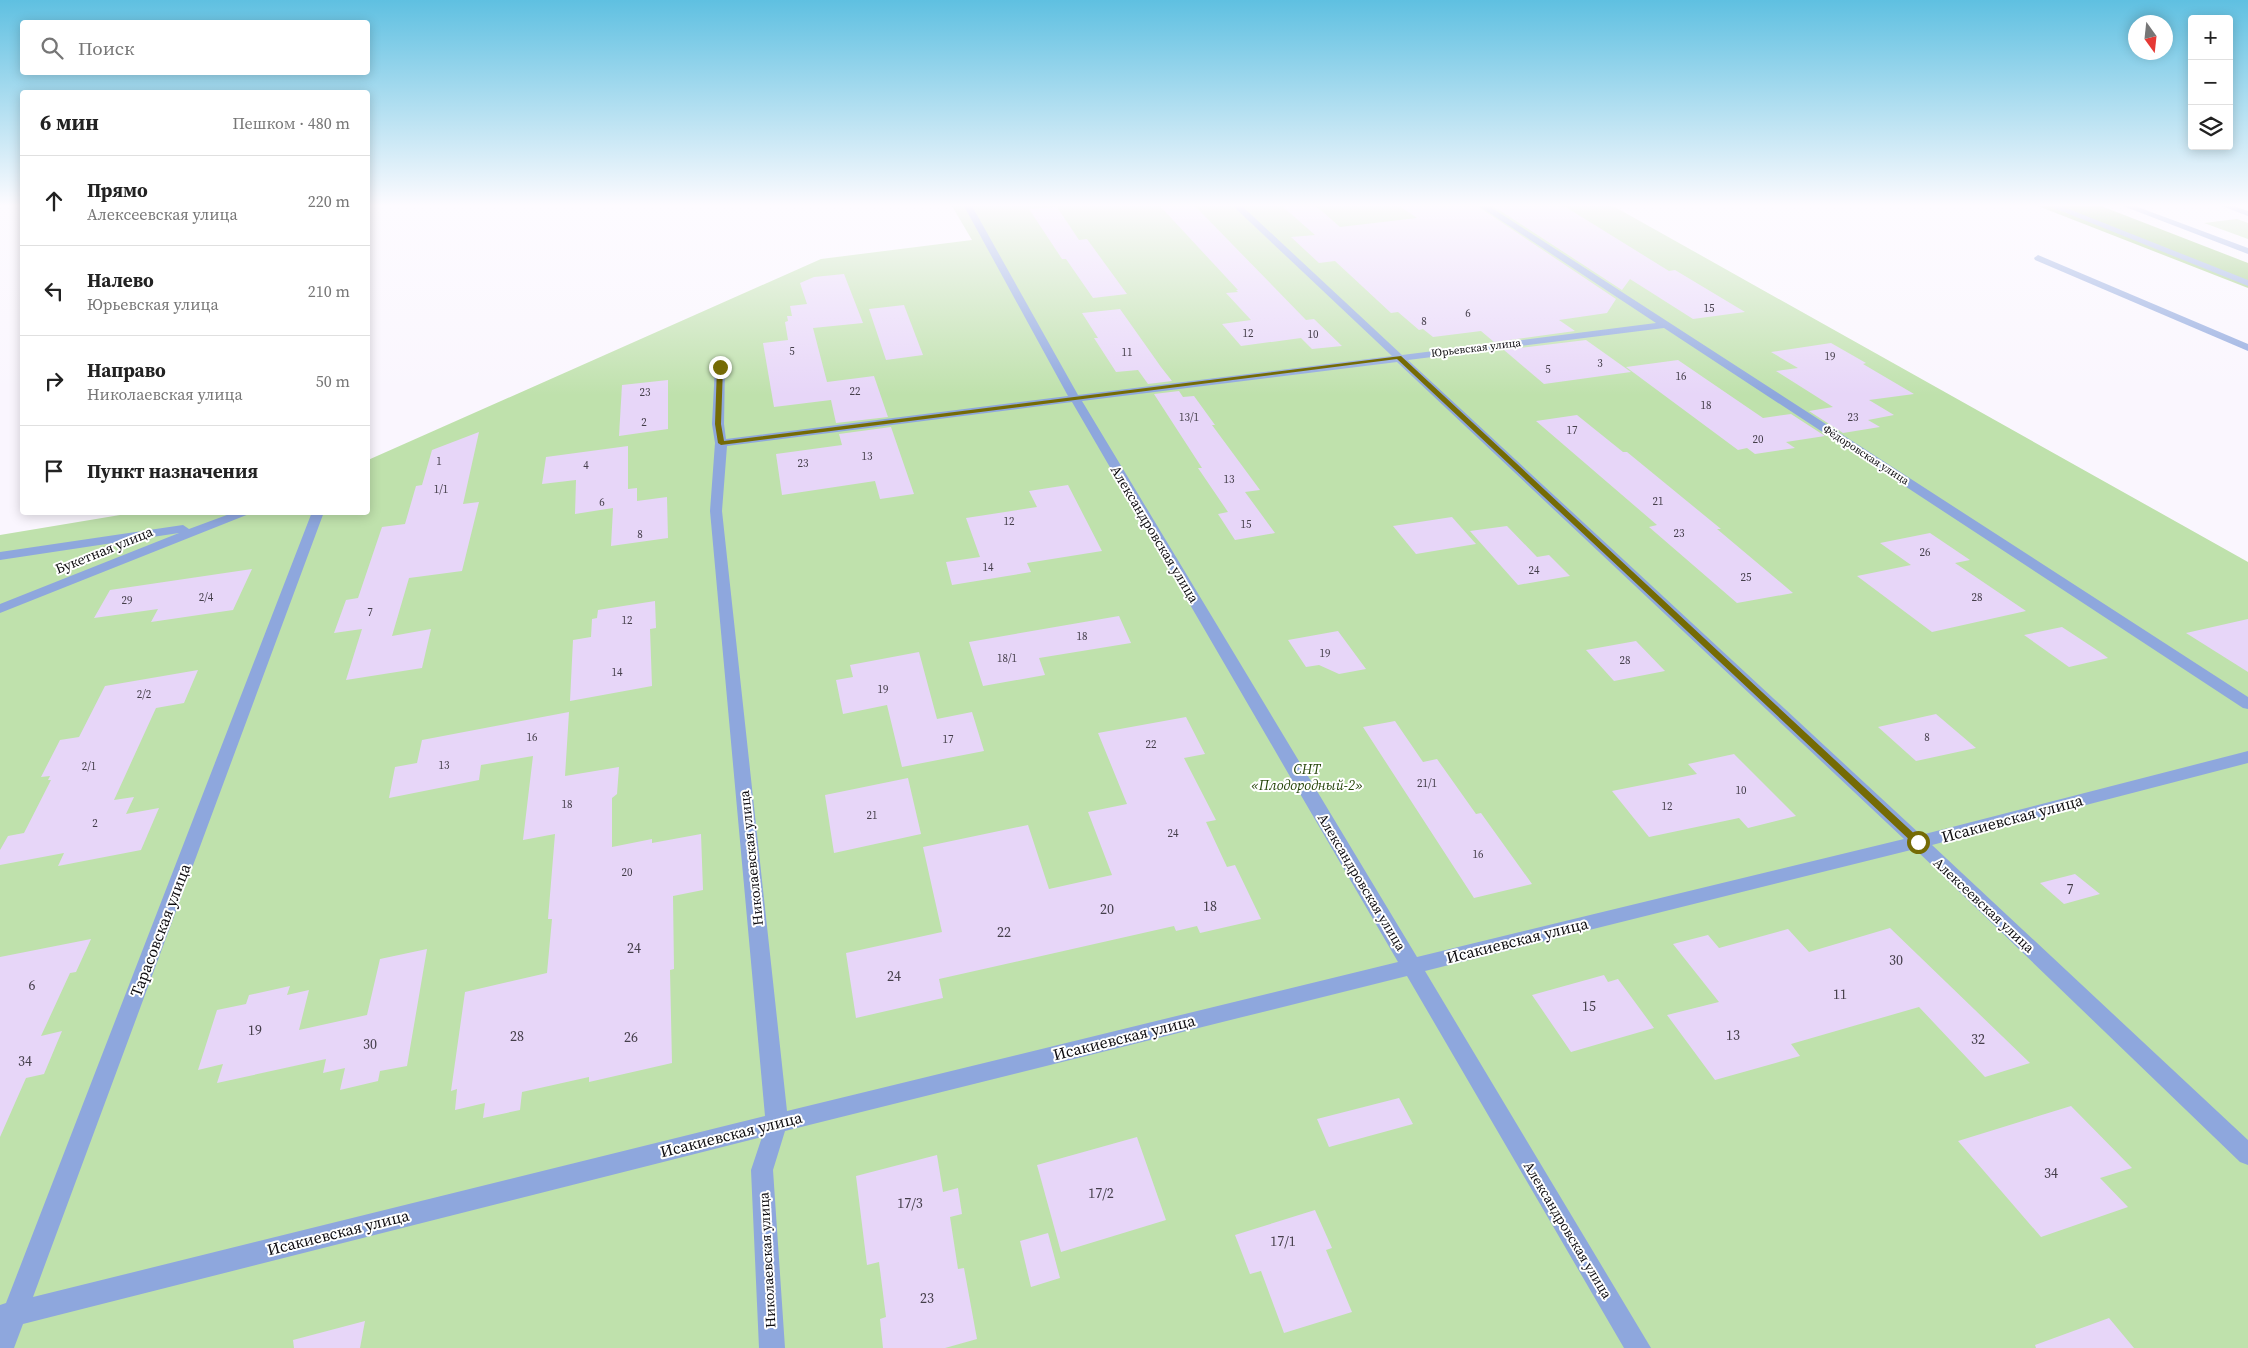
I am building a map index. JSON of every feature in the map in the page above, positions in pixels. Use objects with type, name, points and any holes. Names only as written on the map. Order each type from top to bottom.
[{"type":"street","name":"Александровская улица","points":[[1003,269],[1075,399],[1638,1348]]},
{"type":"street","name":"Алексеевская улица","points":[[1304,269],[1918,842],[2248,1155]]},
{"type":"street","name":"Фёдоровская улица","points":[[1579,269],[2248,704]]},
{"type":"street","points":[[2063,269],[2248,348]]},
{"type":"street","points":[[2212,269],[2248,283]]},
{"type":"street","name":"Юрьевская улица","points":[[721,443],[1665,325]]},
{"type":"street","name":"Николаевская улица","points":[[720,367],[718,424],[721,443],[716,511],[777,1123],[762,1170],[772,1348]]},
{"type":"street","name":"Букетная улица","points":[[0,609],[240,515]]},
{"type":"street","name":"Тарасовская улица","points":[[1,1348],[7,1315],[317,515]]},
{"type":"street","points":[[0,556],[209,526]]},
{"type":"street","name":"Исакиевская улица","points":[[7,1315],[1918,842],[2248,757]]},
{"type":"green space","name":"СНТ «Плодородный-2»","points":[[799,269],[1725,269],[2248,562],[2248,1348],[0,1348],[0,535],[120,515],[370,515],[370,459]]},
{"type":"green space","points":[[2199,269],[2248,269],[2248,288]]},
{"type":"building","points":[[1073,269],[1109,269],[1127,294],[1093,298]]},
{"type":"building","points":[[1218,269],[1256,269],[1306,320],[1314,319],[1342,346],[1312,349],[1301,338],[1241,346],[1222,324],[1251,320],[1226,293],[1238,292],[1236,290],[1238,290]]},
{"type":"building","points":[[1344,269],[1571,269],[1616,299],[1607,313],[1559,320],[1575,331],[1494,342],[1481,331],[1433,337],[1423,329],[1419,330],[1398,312],[1391,313]]},
{"type":"building","points":[[1590,269],[1675,270],[1745,312],[1693,319],[1630,279],[1622,290]]},
{"type":"building","points":[[844,274],[863,323],[813,328],[827,382],[874,376],[888,417],[836,423],[831,400],[774,407],[763,343],[788,340],[785,322],[788,321],[787,316],[792,316],[790,306],[807,304],[800,283],[814,277]]},
{"type":"building","points":[[904,305],[923,355],[886,360],[869,309]]},
{"type":"building","points":[[1120,309],[1172,381],[1148,384],[1138,370],[1116,372],[1094,338],[1098,338],[1082,313]]},
{"type":"building","points":[[1586,340],[1631,372],[1544,384],[1504,350]]},
{"type":"building","points":[[1831,343],[1914,394],[1869,400],[1894,415],[1868,420],[1880,427],[1843,433],[1809,411],[1833,407],[1776,371],[1798,368],[1771,352]]},
{"type":"building","points":[[1678,360],[1763,418],[1791,414],[1825,436],[1786,442],[1795,448],[1755,454],[1747,448],[1738,450],[1626,367]]},
{"type":"building","points":[[668,380],[668,429],[619,436],[622,385]]},
{"type":"building","points":[[1179,391],[1183,397],[1194,396],[1215,425],[1212,425],[1260,490],[1245,492],[1275,533],[1235,540],[1218,514],[1228,512],[1198,468],[1202,468],[1154,394]]},
{"type":"building","points":[[1577,415],[1623,452],[1627,452],[1721,529],[1717,529],[1793,593],[1737,603],[1649,527],[1657,525],[1536,421]]},
{"type":"building","points":[[891,427],[914,494],[880,499],[875,481],[782,495],[776,454],[842,445],[839,434]]},
{"type":"building","points":[[479,432],[463,504],[479,502],[462,571],[409,578],[392,636],[431,629],[422,668],[346,680],[362,629],[334,633],[346,600],[358,598],[382,527],[405,524],[416,486],[422,485],[432,450]]},
{"type":"building","points":[[628,446],[628,489],[637,488],[637,501],[667,497],[668,538],[611,546],[613,508],[575,514],[576,480],[542,484],[546,457]]},
{"type":"building","points":[[1068,485],[1102,551],[1027,563],[1031,572],[952,585],[946,562],[980,557],[966,518],[1037,507],[1029,491]]},
{"type":"building","points":[[1452,517],[1476,544],[1416,554],[1393,526]]},
{"type":"building","points":[[1507,526],[1537,557],[1549,555],[1570,576],[1518,585],[1470,531]]},
{"type":"building","points":[[1930,533],[1970,560],[1955,563],[2026,611],[1932,632],[1857,576],[1911,565],[1880,543]]},
{"type":"building","points":[[252,569],[233,610],[151,622],[158,609],[94,618],[110,590]]},
{"type":"building","points":[[655,601],[656,628],[650,629],[652,686],[570,701],[573,640],[591,637],[592,619],[597,618],[598,610]]},
{"type":"building","points":[[1119,616],[1131,643],[1039,658],[1045,675],[983,686],[969,642]]},
{"type":"building","points":[[2248,619],[2248,672],[2186,633]]},
{"type":"building","points":[[2062,627],[2108,658],[2069,667],[2024,635]]},
{"type":"building","points":[[1338,631],[1366,669],[1339,674],[1319,665],[1306,667],[1288,640]]},
{"type":"building","points":[[1636,641],[1665,671],[1614,681],[1586,650]]},
{"type":"building","points":[[919,652],[937,719],[972,712],[984,751],[902,767],[887,705],[843,714],[836,680],[853,677],[850,665]]},
{"type":"building","points":[[198,670],[184,703],[156,708],[114,800],[134,797],[126,814],[159,808],[141,850],[58,866],[64,853],[0,865],[0,850],[8,836],[24,833],[51,780],[48,780],[50,776],[41,777],[60,740],[79,737],[105,686]]},
{"type":"building","points":[[569,712],[565,776],[619,767],[617,794],[612,798],[612,847],[652,839],[652,843],[701,834],[703,890],[673,896],[674,969],[670,970],[672,1063],[589,1082],[589,1077],[522,1092],[520,1110],[483,1118],[485,1103],[455,1110],[457,1089],[451,1091],[465,992],[547,973],[552,919],[548,919],[555,834],[523,840],[533,756],[481,765],[479,780],[389,798],[395,767],[417,763],[422,740]]},
{"type":"building","points":[[1936,714],[1976,748],[1916,761],[1878,727]]},
{"type":"building","points":[[1186,717],[1205,754],[1184,758],[1216,820],[1206,822],[1227,867],[1235,865],[1261,919],[1200,933],[1197,926],[1176,931],[1174,926],[939,979],[943,998],[856,1018],[846,953],[942,932],[923,847],[1028,825],[1049,889],[1112,875],[1088,812],[1127,804],[1098,733]]},
{"type":"building","points":[[1395,721],[1423,762],[1437,759],[1476,814],[1481,813],[1532,884],[1474,898],[1363,727]]},
{"type":"building","points":[[1734,754],[1796,816],[1748,828],[1739,818],[1649,837],[1612,791],[1697,774],[1688,764]]},
{"type":"building","points":[[908,778],[921,834],[834,853],[825,795]]},
{"type":"building","points":[[2075,874],[2100,894],[2064,904],[2040,883]]},
{"type":"building","points":[[1890,928],[2030,1063],[1985,1077],[1919,1007],[1791,1044],[1800,1056],[1715,1080],[1667,1015],[1719,1002],[1673,944],[1708,935],[1719,948],[1788,929],[1809,952]]},
{"type":"building","points":[[91,939],[76,972],[70,973],[41,1036],[62,1031],[44,1074],[26,1078],[0,1137],[0,957]]},
{"type":"building","points":[[427,949],[407,1066],[380,1071],[378,1081],[340,1090],[345,1068],[323,1073],[326,1059],[217,1083],[223,1064],[198,1070],[217,1010],[246,1004],[249,995],[290,986],[287,995],[309,990],[299,1030],[367,1015],[380,959]]},
{"type":"building","points":[[1604,975],[1608,982],[1618,979],[1654,1028],[1571,1052],[1532,995]]},
{"type":"building","points":[[1399,1098],[1413,1124],[1329,1147],[1317,1119]]},
{"type":"building","points":[[2071,1106],[2132,1168],[2100,1178],[2128,1207],[2041,1237],[1958,1141]]},
{"type":"building","points":[[1137,1137],[1166,1220],[1061,1252],[1037,1165]]},
{"type":"building","points":[[937,1155],[943,1192],[958,1188],[962,1214],[950,1217],[958,1269],[964,1268],[977,1339],[945,1348],[883,1348],[880,1319],[886,1317],[879,1262],[867,1265],[856,1176]]},
{"type":"building","points":[[1315,1210],[1332,1248],[1326,1250],[1352,1312],[1284,1333],[1261,1271],[1250,1274],[1235,1235]]},
{"type":"building","points":[[1048,1233],[1060,1278],[1031,1287],[1020,1241]]},
{"type":"building","points":[[2109,1318],[2134,1348],[2036,1348],[2035,1345]]},
{"type":"building","points":[[365,1321],[360,1348],[294,1348],[293,1340]]},
{"type":"route","points":[[720,367],[718,424],[721,443],[1399,357],[1918,842]]}]
